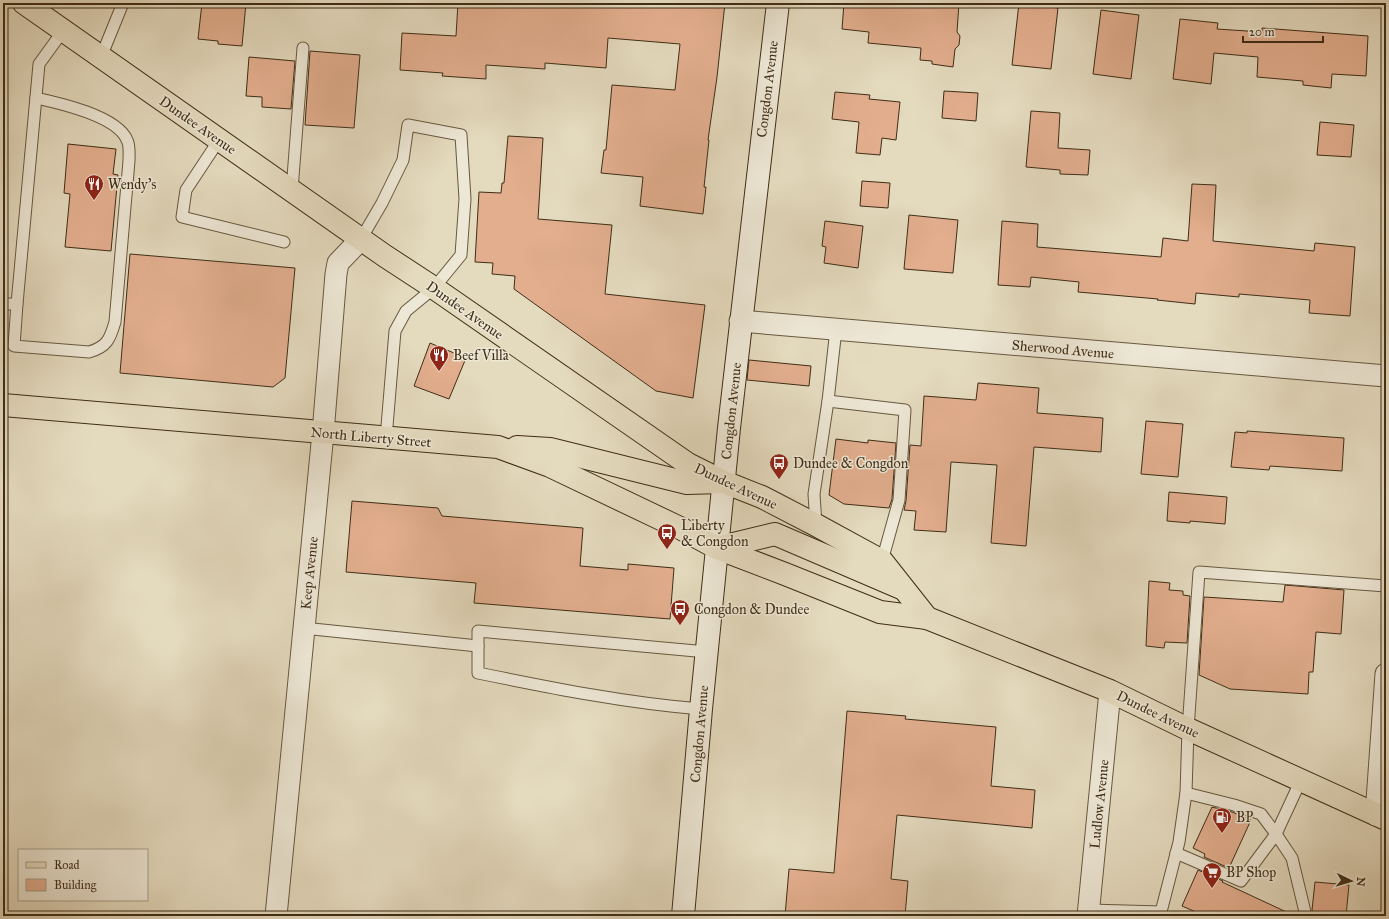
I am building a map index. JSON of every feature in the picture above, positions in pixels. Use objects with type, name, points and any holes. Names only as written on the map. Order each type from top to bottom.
[{"type":"main road","name":"Dundee Avenue","points":[[24,3],[361,239],[688,464],[724,482],[762,497],[882,561],[927,618]]},
{"type":"main road","name":"North Liberty Street","points":[[3,405],[498,447],[550,466],[682,529],[717,548]]},
{"type":"main road","points":[[498,447],[550,449],[687,483],[724,482]]},
{"type":"main road","points":[[717,548],[775,534],[904,589]]},
{"type":"main road","name":"Dundee Avenue","points":[[717,548],[880,612],[927,618],[1110,692],[1381,817]]},
{"type":"street","name":"Congdon Avenue","points":[[683,916],[701,709],[740,321],[778,3]]},
{"type":"street","name":"Keep Avenue","points":[[276,916],[323,433],[336,274],[338,263],[361,239]]},
{"type":"street","name":"Sherwood Avenue","points":[[740,321],[1386,376]]},
{"type":"street","points":[[1381,817],[1386,686]]},
{"type":"street","name":"Ludlow Avenue","points":[[1089,913],[1110,692]]},
{"type":"lane","points":[[101,57],[124,3]]},
{"type":"lane","points":[[36,98],[82,110],[116,126],[128,140],[129,161],[115,322],[111,335],[104,345],[97,350],[89,352],[70,352],[14,346],[39,64],[63,31]]},
{"type":"lane","points":[[292,190],[303,48]]},
{"type":"lane","points":[[361,239],[382,203],[403,160],[408,125],[462,135],[465,199],[461,254],[434,288],[406,311],[395,331],[386,438]]},
{"type":"lane","points":[[219,140],[186,190],[182,217],[284,242]]},
{"type":"lane","points":[[3,304],[17,304]]},
{"type":"lane","points":[[816,525],[814,494],[828,401],[836,329]]},
{"type":"lane","points":[[828,401],[905,410],[899,500],[882,561]]},
{"type":"lane","points":[[1089,913],[1164,914],[1186,793],[1188,729],[1199,572],[1386,586]]},
{"type":"lane","points":[[303,628],[478,646]]},
{"type":"lane","points":[[701,709],[666,706],[558,690],[478,672],[478,632],[707,652]]},
{"type":"lane","points":[[1176,853],[1242,880],[1276,834],[1301,780]]},
{"type":"lane","points":[[1186,793],[1234,805],[1261,814],[1292,858],[1306,916]]},
{"type":"building","points":[[202,3],[246,3],[242,46],[218,44],[218,41],[198,39]]},
{"type":"building","points":[[458,3],[725,3],[708,140],[703,214],[640,206],[643,177],[601,173],[604,150],[606,150],[612,85],[675,90],[680,44],[608,38],[606,68],[545,63],[545,69],[486,65],[486,79],[442,76],[443,73],[400,70],[402,33],[456,36]]},
{"type":"building","points":[[844,3],[886,3],[924,7],[924,3],[959,3],[957,32],[960,36],[959,45],[955,49],[953,67],[932,64],[932,61],[920,60],[921,48],[868,43],[869,32],[842,29]]},
{"type":"building","points":[[1019,3],[1058,8],[1051,69],[1012,65]]},
{"type":"building","points":[[1101,10],[1139,15],[1131,79],[1093,74]]},
{"type":"building","points":[[1180,19],[1218,23],[1217,29],[1262,32],[1262,28],[1368,36],[1366,76],[1332,74],[1331,88],[1303,85],[1303,81],[1257,77],[1258,57],[1214,53],[1211,84],[1173,79]]},
{"type":"building","points":[[310,51],[360,55],[354,128],[305,125]]},
{"type":"building","points":[[249,57],[295,61],[291,109],[262,107],[262,97],[246,96]]},
{"type":"building","points":[[944,91],[978,93],[976,121],[942,118]]},
{"type":"building","points":[[835,92],[870,95],[869,99],[900,102],[896,140],[882,138],[880,155],[856,153],[859,122],[832,119]]},
{"type":"building","points":[[1031,111],[1060,113],[1058,148],[1090,150],[1088,175],[1060,174],[1060,170],[1026,167]]},
{"type":"building","points":[[1320,122],[1354,125],[1351,157],[1317,155]]},
{"type":"building","points":[[508,136],[543,138],[538,219],[612,225],[605,294],[705,305],[693,398],[656,391],[514,289],[515,276],[492,274],[493,263],[475,262],[479,192],[501,193],[502,183],[504,183]]},
{"type":"building","name":"Wendy's","points":[[68,144],[116,149],[113,174],[118,175],[111,251],[65,247],[70,194],[64,193]]},
{"type":"building","points":[[862,181],[890,183],[888,208],[860,206]]},
{"type":"building","points":[[1192,184],[1216,185],[1213,241],[1314,251],[1315,243],[1355,247],[1350,316],[1309,313],[1310,300],[1239,294],[1239,297],[1196,293],[1195,304],[1078,292],[1079,282],[1031,277],[1030,287],[998,285],[1002,221],[1038,224],[1037,247],[1161,257],[1163,238],[1188,241]]},
{"type":"building","points":[[909,215],[958,220],[953,273],[904,269]]},
{"type":"building","points":[[825,221],[863,226],[858,268],[824,263],[826,247],[822,246]]},
{"type":"building","points":[[130,254],[295,268],[285,378],[273,387],[120,373]]},
{"type":"building","name":"Beef Villa","points":[[430,343],[466,358],[449,399],[414,386]]},
{"type":"building","points":[[749,360],[811,366],[809,386],[747,380]]},
{"type":"building","points":[[978,383],[1039,388],[1037,413],[1103,418],[1101,452],[1034,447],[1026,546],[991,543],[997,465],[951,462],[946,532],[914,530],[916,511],[904,510],[910,445],[921,446],[924,396],[976,400]]},
{"type":"building","points":[[1146,421],[1183,424],[1178,477],[1141,474]]},
{"type":"building","points":[[1247,431],[1344,438],[1342,471],[1270,466],[1269,470],[1231,467],[1235,432],[1247,433]]},
{"type":"building","points":[[836,439],[868,443],[868,440],[896,443],[892,499],[889,508],[844,504],[829,495]]},
{"type":"building","points":[[1169,492],[1227,497],[1225,524],[1167,521]]},
{"type":"building","points":[[352,501],[438,508],[442,516],[583,528],[580,566],[628,570],[628,564],[674,568],[670,619],[474,603],[476,583],[346,572]]},
{"type":"building","points":[[1149,581],[1170,583],[1169,590],[1183,591],[1183,595],[1190,596],[1187,643],[1165,642],[1164,648],[1146,646]]},
{"type":"building","points":[[1285,585],[1344,590],[1341,634],[1316,632],[1313,672],[1309,672],[1308,694],[1230,689],[1199,675],[1204,597],[1283,602]]},
{"type":"building","points":[[847,711],[906,716],[905,719],[996,727],[991,786],[1035,790],[1032,828],[897,815],[891,879],[908,881],[905,916],[785,916],[789,869],[834,873]]},
{"type":"building","name":"BP","points":[[1212,807],[1232,812],[1251,820],[1229,868],[1204,857],[1205,854],[1193,848]]},
{"type":"building","name":"BP Shop","points":[[1198,870],[1295,916],[1205,916],[1182,906]]},
{"type":"building","points":[[1315,882],[1349,885],[1346,916],[1313,916],[1312,910]]},
{"type":"place","name":"Wendy's","points":[[94,201]]},
{"type":"place","name":"Beef Villa","points":[[439,372]]},
{"type":"place","name":"Dundee & Congdon","points":[[779,480]]},
{"type":"place","name":"Liberty & Congdon","points":[[667,550]]},
{"type":"place","name":"Congdon & Dundee","points":[[680,626]]},
{"type":"place","name":"BP","points":[[1222,834]]},
{"type":"place","name":"BP Shop","points":[[1212,889]]}]
